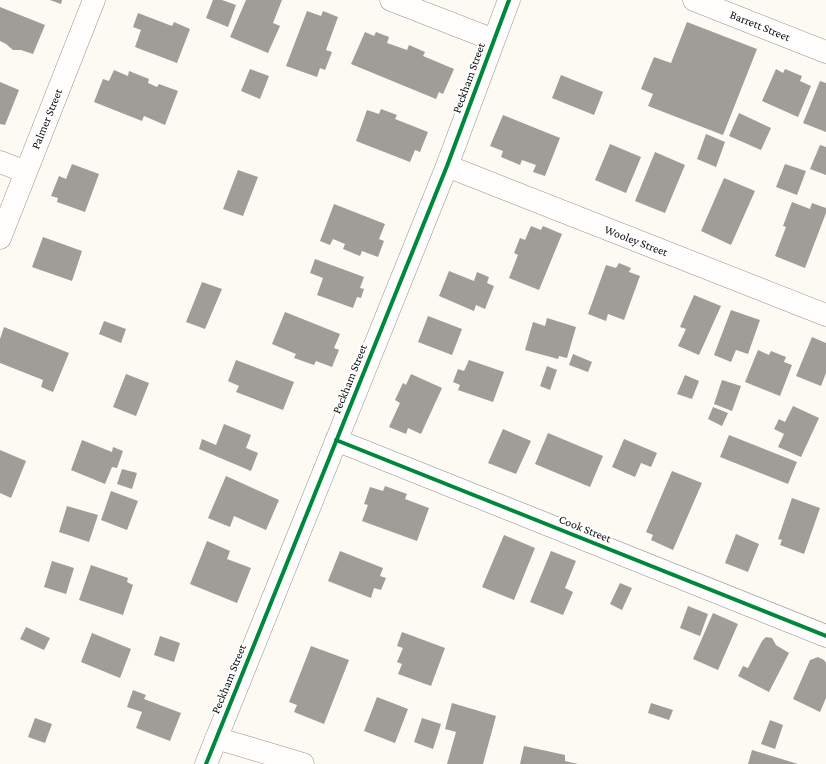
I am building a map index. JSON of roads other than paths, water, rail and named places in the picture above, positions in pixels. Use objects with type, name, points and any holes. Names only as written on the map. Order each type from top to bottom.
[{"type":"street","name":"Palmer Street","points":[[0,238],[94,0]]},
{"type":"street","points":[[391,0],[494,40]]},
{"type":"street","name":"Peckham Street","points":[[206,764],[447,166],[509,0]]},
{"type":"street","name":"Barrett Street","points":[[694,0],[826,52]]},
{"type":"street","points":[[0,162],[26,172]]},
{"type":"street","name":"Wooley Street","points":[[447,166],[826,315]]},
{"type":"street","name":"Cook Street","points":[[336,440],[826,636]]},
{"type":"street","points":[[216,738],[302,764]]}]
